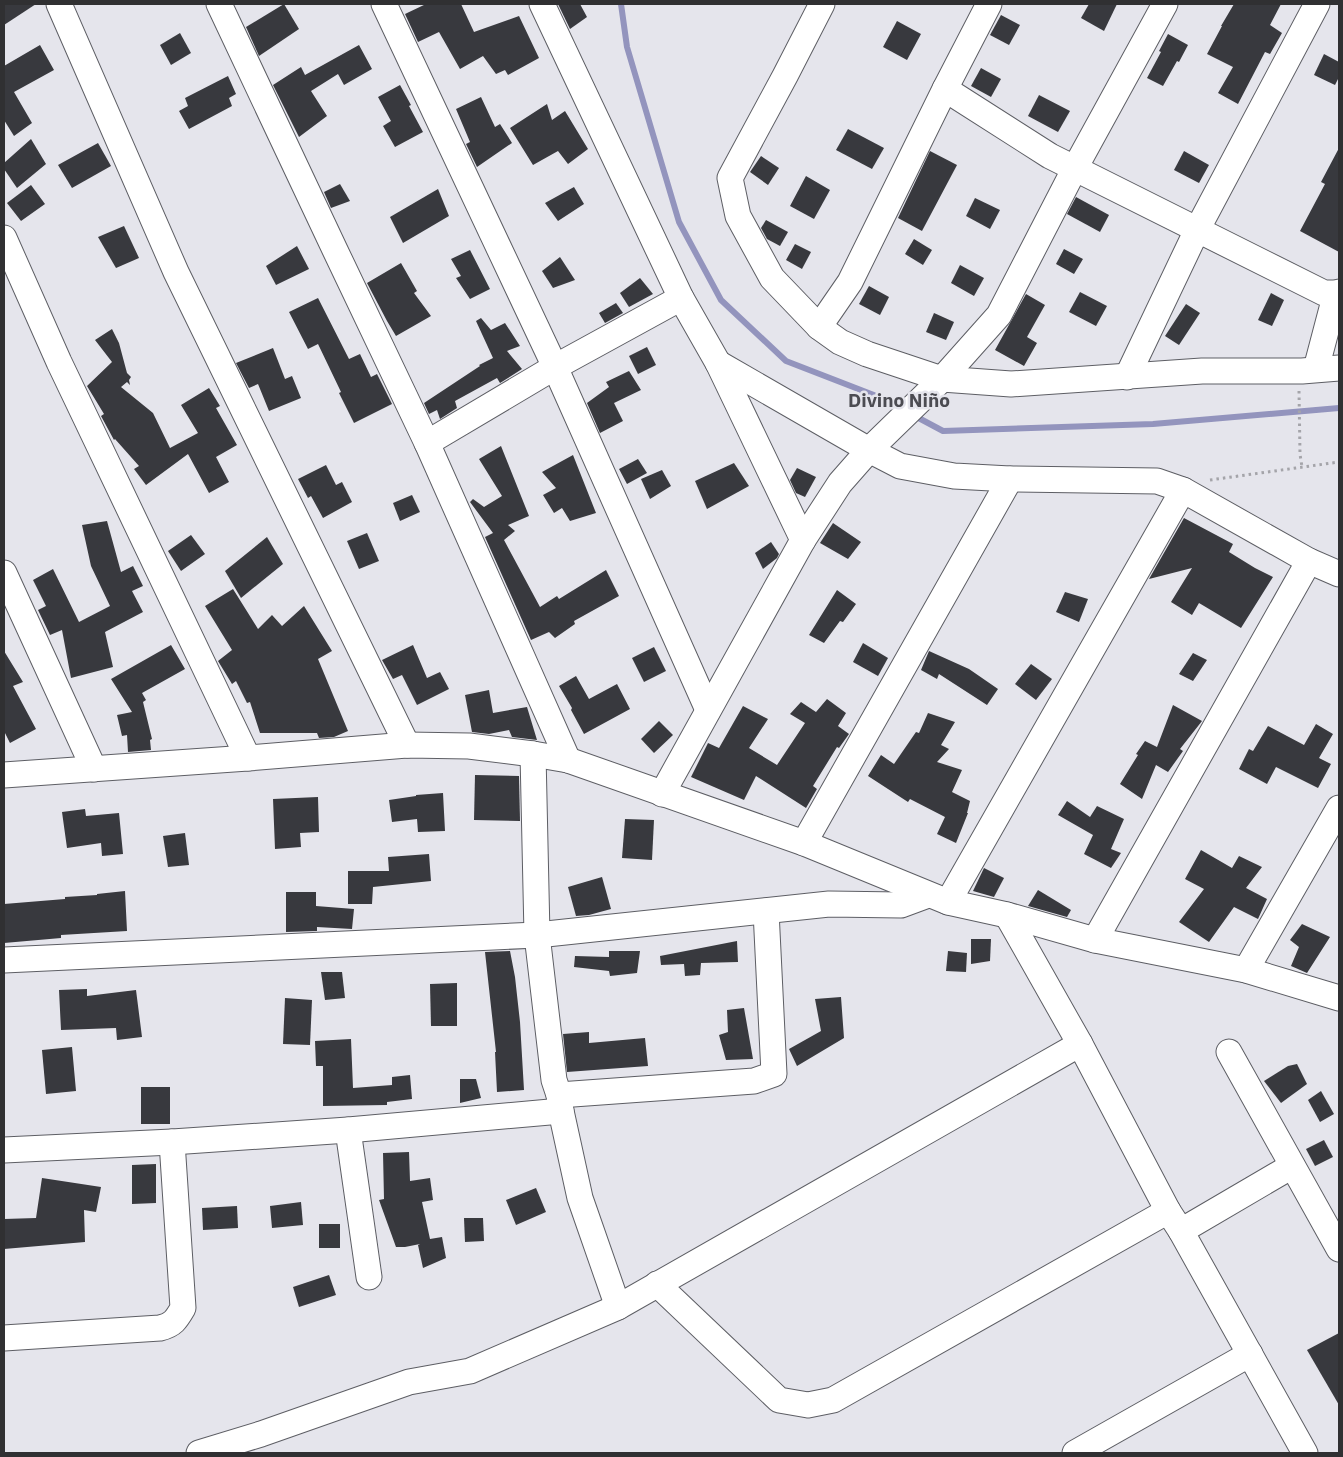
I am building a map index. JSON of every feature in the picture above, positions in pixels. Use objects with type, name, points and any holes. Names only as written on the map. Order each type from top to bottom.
[{"type":"street","points":[[59,4],[176,272],[408,745]]},
{"type":"street","points":[[219,4],[427,443],[568,760]]},
{"type":"street","points":[[384,4],[555,367],[708,710]]},
{"type":"street","points":[[542,4],[681,298],[718,363],[803,540]]},
{"type":"street","points":[[822,4],[730,178],[738,216],[772,278],[819,327],[840,342],[942,380],[1011,384],[1202,372],[1302,371],[1318,374],[1338,292],[1324,293],[1050,156],[945,89]]},
{"type":"street","points":[[819,327],[850,282],[945,89],[990,4]]},
{"type":"street","points":[[662,794],[803,540],[840,483],[876,444],[942,380],[999,315],[1075,168],[1164,4]]},
{"type":"street","points":[[1127,377],[1197,230],[1317,4]]},
{"type":"street","points":[[4,238],[59,362],[248,758]]},
{"type":"street","points":[[427,443],[555,367],[681,298]]},
{"type":"street","points":[[718,363],[876,444],[900,466],[954,476],[1010,479],[1157,481],[1184,490],[1309,561],[1339,574]]},
{"type":"street","points":[[804,843],[1010,479]]},
{"type":"street","points":[[4,960],[537,935],[829,904],[901,905],[938,898],[1184,490]]},
{"type":"street","points":[[1095,940],[1309,561]]},
{"type":"street","points":[[4,573],[94,769]]},
{"type":"street","points":[[4,775],[408,745],[469,746],[533,754],[568,760],[804,843],[938,898],[1095,940],[1246,970],[1339,998]]},
{"type":"street","points":[[533,754],[537,935],[554,1080],[580,1198],[618,1307]]},
{"type":"street","points":[[1246,970],[1339,808]]},
{"type":"street","points":[[4,1150],[172,1142],[348,1130],[754,1081],[774,1074],[766,911]]},
{"type":"street","points":[[1007,915],[1080,1044],[1168,1211],[1306,1453]]},
{"type":"street","points":[[199,1453],[262,1434],[409,1382],[470,1371],[618,1307],[1080,1044]]},
{"type":"street","points":[[1229,1052],[1339,1249]]},
{"type":"street","points":[[348,1130],[369,1277]]},
{"type":"street","points":[[4,1338],[160,1328],[170,1326],[174,1322],[183,1308],[172,1142]]},
{"type":"street","points":[[1181,1231],[1292,1166]]},
{"type":"street","points":[[657,1284],[778,1400],[808,1405],[833,1400],[1168,1211]]},
{"type":"street","points":[[1075,1453],[1250,1354]]},
{"type":"path","points":[[1302,467],[1300,454],[1318,374]]},
{"type":"path","points":[[1184,490],[1214,478],[1339,462]]},
{"type":"building","points":[[4,4],[36,4],[4,25]]},
{"type":"building","points":[[284,4],[299,29],[259,56],[246,27]]},
{"type":"building","points":[[426,4],[461,4],[474,32],[519,16],[539,58],[508,75],[505,70],[496,74],[483,56],[460,69],[439,32],[418,42],[405,14]]},
{"type":"building","points":[[558,4],[580,4],[587,17],[570,29]]},
{"type":"building","points":[[1089,4],[1117,4],[1104,31],[1081,18]]},
{"type":"building","points":[[1234,4],[1281,4],[1270,25],[1282,33],[1270,54],[1265,52],[1238,104],[1218,93],[1233,67],[1207,54]]},
{"type":"building","points":[[1001,15],[1020,25],[1009,45],[990,35]]},
{"type":"building","points":[[897,21],[921,34],[907,60],[883,47]]},
{"type":"building","points":[[180,33],[191,53],[171,65],[160,45]]},
{"type":"building","points":[[1168,34],[1188,45],[1163,86],[1147,78]]},
{"type":"building","points":[[40,45],[54,70],[14,92],[32,123],[14,136],[4,120],[4,66]]},
{"type":"building","points":[[359,45],[372,69],[344,85],[338,74],[311,91],[327,116],[299,137],[273,85],[301,67],[305,75]]},
{"type":"building","points":[[1324,54],[1339,62],[1339,77],[1335,85],[1314,75]]},
{"type":"building","points":[[981,68],[1001,79],[991,97],[971,86]]},
{"type":"building","points":[[228,76],[236,94],[229,98],[232,106],[189,129],[179,111],[188,106],[185,98]]},
{"type":"building","points":[[400,85],[423,132],[395,147],[383,126],[391,121],[378,97]]},
{"type":"building","points":[[1039,95],[1070,111],[1058,132],[1028,116]]},
{"type":"building","points":[[481,97],[495,127],[500,124],[512,143],[477,167],[466,144],[470,142],[456,109]]},
{"type":"building","points":[[547,104],[552,120],[565,111],[588,149],[568,164],[558,151],[533,165],[510,128]]},
{"type":"building","points":[[848,129],[884,148],[872,169],[836,150]]},
{"type":"building","points":[[31,139],[46,164],[17,188],[4,169],[4,163]]},
{"type":"building","points":[[98,143],[111,166],[72,188],[58,165]]},
{"type":"building","points":[[1339,148],[1339,252],[1300,231],[1325,184],[1321,182]]},
{"type":"building","points":[[930,151],[957,165],[922,231],[898,218]]},
{"type":"building","points":[[1184,151],[1209,165],[1199,183],[1174,170]]},
{"type":"building","points":[[761,156],[779,168],[768,185],[750,172]]},
{"type":"building","points":[[806,176],[830,190],[814,219],[790,206]]},
{"type":"building","points":[[340,184],[350,201],[331,208],[324,192]]},
{"type":"building","points":[[31,185],[45,204],[21,221],[7,203]]},
{"type":"building","points":[[574,187],[584,204],[558,221],[545,203]]},
{"type":"building","points":[[438,189],[449,216],[403,243],[390,217]]},
{"type":"building","points":[[1076,197],[1109,215],[1100,232],[1067,214]]},
{"type":"building","points":[[975,198],[1000,210],[990,229],[966,216]]},
{"type":"building","points":[[766,220],[788,232],[780,246],[767,239],[761,228]]},
{"type":"building","points":[[124,226],[139,258],[116,268],[98,237]]},
{"type":"building","points":[[914,239],[932,250],[923,265],[905,254]]},
{"type":"building","points":[[795,244],[811,252],[802,269],[786,260]]},
{"type":"building","points":[[297,246],[309,269],[276,285],[266,266]]},
{"type":"building","points":[[1064,249],[1083,259],[1074,274],[1056,264]]},
{"type":"building","points":[[470,250],[490,289],[470,299],[456,278],[461,276],[451,259]]},
{"type":"building","points":[[560,257],[575,280],[553,288],[542,271]]},
{"type":"building","points":[[401,263],[417,291],[414,293],[431,316],[396,336],[367,283]]},
{"type":"building","points":[[960,265],[984,278],[974,296],[951,283]]},
{"type":"building","points":[[640,278],[653,294],[629,307],[620,293]]},
{"type":"building","points":[[869,286],[889,297],[880,315],[859,304]]},
{"type":"building","points":[[1080,292],[1107,306],[1096,326],[1069,312]]},
{"type":"building","points":[[1271,293],[1284,300],[1272,326],[1258,320]]},
{"type":"building","points":[[1026,294],[1045,305],[1027,337],[1037,343],[1024,366],[995,350]]},
{"type":"building","points":[[318,298],[349,359],[360,354],[371,377],[377,374],[392,404],[354,423],[318,344],[308,349],[289,312]]},
{"type":"building","points":[[616,303],[623,313],[605,323],[599,313]]},
{"type":"building","points":[[1186,304],[1200,313],[1179,345],[1165,336]]},
{"type":"building","points":[[934,313],[954,322],[946,340],[926,332]]},
{"type":"building","points":[[481,318],[491,330],[505,323],[520,346],[507,351],[522,369],[500,383],[497,378],[455,401],[457,408],[440,419],[437,410],[429,414],[424,403],[479,365],[493,358],[476,321]]},
{"type":"building","points":[[112,329],[119,343],[127,373],[131,377],[129,380],[130,385],[127,382],[121,387],[153,413],[170,448],[198,433],[181,405],[209,388],[220,406],[216,408],[237,445],[216,457],[229,482],[209,493],[188,454],[146,485],[134,469],[139,466],[114,440],[101,416],[104,414],[87,386],[112,362],[95,340]]},
{"type":"building","points":[[647,347],[656,365],[638,374],[629,356]]},
{"type":"building","points":[[273,348],[285,379],[292,376],[301,398],[269,411],[258,384],[249,388],[236,363]]},
{"type":"building","points":[[629,371],[641,390],[614,403],[623,421],[600,433],[587,403],[609,387],[606,382]]},
{"type":"building","points":[[501,446],[529,516],[508,525],[515,531],[504,540],[540,607],[557,596],[559,599],[606,570],[619,596],[574,621],[575,624],[555,638],[549,632],[531,640],[485,537],[493,533],[470,502],[473,499],[484,507],[502,496],[479,459]]},
{"type":"building","points":[[573,455],[596,513],[570,521],[562,508],[554,513],[543,495],[556,488],[542,472]]},
{"type":"building","points":[[638,459],[647,473],[627,484],[619,469]]},
{"type":"building","points":[[734,463],[749,486],[707,509],[695,481]]},
{"type":"building","points":[[326,465],[336,485],[342,482],[352,502],[323,518],[311,496],[308,498],[298,479]]},
{"type":"building","points":[[797,468],[816,477],[805,497],[796,493],[790,480]]},
{"type":"building","points":[[662,470],[671,486],[650,499],[641,479]]},
{"type":"building","points":[[412,495],[420,512],[400,521],[393,503]]},
{"type":"building","points":[[1184,518],[1233,544],[1229,552],[1273,577],[1241,628],[1199,603],[1192,615],[1171,602],[1192,568],[1149,579]]},
{"type":"building","points":[[107,521],[121,572],[133,566],[143,586],[132,591],[143,612],[105,632],[113,667],[71,678],[62,630],[50,635],[38,610],[46,606],[33,580],[53,569],[79,622],[110,606],[91,566],[82,525]]},
{"type":"building","points":[[833,523],[861,542],[848,559],[820,543]]},
{"type":"building","points":[[367,533],[379,561],[359,569],[347,541]]},
{"type":"building","points":[[191,535],[205,554],[181,571],[168,551]]},
{"type":"building","points":[[267,537],[283,564],[241,598],[225,571]]},
{"type":"building","points":[[771,542],[779,554],[777,558],[763,569],[755,553]]},
{"type":"building","points":[[233,589],[258,629],[272,615],[282,626],[304,606],[332,651],[318,659],[348,731],[334,737],[319,738],[317,733],[260,733],[250,702],[247,703],[236,681],[232,684],[218,661],[232,650],[205,606]]},
{"type":"building","points":[[837,590],[856,604],[843,622],[840,621],[824,643],[809,635]]},
{"type":"building","points":[[1065,592],[1088,599],[1079,622],[1056,612]]},
{"type":"building","points":[[863,643],[888,658],[878,676],[853,662]]},
{"type":"building","points":[[171,645],[185,669],[142,693],[146,700],[143,702],[152,739],[150,740],[151,750],[128,752],[127,735],[122,736],[117,715],[132,712],[111,679]]},
{"type":"building","points":[[413,645],[427,678],[440,672],[449,689],[417,705],[402,675],[393,679],[382,660]]},
{"type":"building","points":[[654,647],[666,671],[644,682],[632,658]]},
{"type":"building","points":[[4,651],[23,682],[13,686],[36,729],[10,743],[4,731]]},
{"type":"building","points":[[929,651],[969,669],[998,689],[987,705],[939,674],[937,679],[921,670]]},
{"type":"building","points":[[1193,653],[1207,660],[1193,681],[1179,674]]},
{"type":"building","points":[[1031,664],[1052,679],[1036,700],[1015,684]]},
{"type":"building","points":[[576,676],[589,699],[617,684],[630,709],[584,734],[559,686]]},
{"type":"building","points":[[489,690],[493,713],[527,707],[537,740],[512,737],[509,730],[489,734],[472,732],[465,695]]},
{"type":"building","points":[[827,699],[846,713],[838,726],[849,734],[839,748],[837,747],[813,786],[817,789],[806,808],[756,776],[744,800],[691,777],[708,743],[719,748],[743,706],[768,719],[749,748],[777,765],[805,723],[790,714],[801,702],[816,712]]},
{"type":"building","points":[[1173,705],[1202,721],[1180,749],[1183,751],[1168,772],[1156,765],[1142,799],[1120,784],[1145,741],[1157,747]]},
{"type":"building","points":[[928,713],[955,722],[941,745],[949,749],[937,762],[962,770],[952,792],[970,801],[968,813],[956,843],[937,834],[945,817],[910,799],[908,802],[868,776],[881,755],[894,764],[916,732],[919,733]]},
{"type":"building","points":[[659,721],[673,735],[654,753],[641,739]]},
{"type":"building","points":[[1316,724],[1333,734],[1319,758],[1331,764],[1318,788],[1276,767],[1267,784],[1239,769],[1249,749],[1253,751],[1268,726],[1304,745]]},
{"type":"building","points":[[475,775],[519,776],[520,821],[474,820]]},
{"type":"building","points":[[443,793],[445,831],[418,832],[417,819],[392,822],[389,800]]},
{"type":"building","points":[[318,797],[319,832],[300,833],[301,847],[275,849],[273,799]]},
{"type":"building","points":[[1067,801],[1090,817],[1097,806],[1124,819],[1111,849],[1121,853],[1111,868],[1084,854],[1093,835],[1058,815]]},
{"type":"building","points":[[85,809],[86,816],[119,813],[123,854],[102,856],[101,843],[67,848],[62,812]]},
{"type":"building","points":[[625,819],[654,820],[652,860],[622,858]]},
{"type":"building","points":[[185,833],[189,865],[168,867],[163,836]]},
{"type":"building","points":[[1201,850],[1232,868],[1239,856],[1262,867],[1246,888],[1267,899],[1258,919],[1234,907],[1209,942],[1179,922],[1204,889],[1185,879]]},
{"type":"building","points":[[429,854],[431,881],[373,887],[372,904],[348,904],[348,871],[389,871],[388,857]]},
{"type":"building","points":[[984,868],[1004,878],[994,897],[973,891]]},
{"type":"building","points":[[602,877],[611,909],[589,915],[576,916],[568,887]]},
{"type":"building","points":[[1038,890],[1071,910],[1067,917],[1028,906]]},
{"type":"building","points":[[125,891],[127,931],[61,935],[61,938],[4,943],[4,904],[65,899],[65,897]]},
{"type":"building","points":[[286,892],[316,892],[316,906],[354,909],[352,929],[317,927],[317,931],[286,932]]},
{"type":"building","points":[[1302,924],[1330,937],[1307,973],[1291,966],[1299,947],[1290,940]]},
{"type":"building","points":[[971,939],[991,939],[990,961],[971,964]]},
{"type":"building","points":[[737,941],[738,962],[701,963],[700,975],[685,976],[684,964],[661,965],[660,956]]},
{"type":"building","points":[[510,951],[520,1022],[524,1090],[497,1092],[496,1052],[485,952]]},
{"type":"building","points":[[609,951],[640,951],[637,973],[610,976],[609,971],[574,967],[575,956],[609,957]]},
{"type":"building","points":[[948,951],[967,953],[966,972],[946,971]]},
{"type":"building","points":[[321,972],[342,972],[345,998],[325,1000]]},
{"type":"building","points":[[457,983],[457,1026],[431,1026],[430,984]]},
{"type":"building","points":[[87,989],[87,996],[136,990],[142,1037],[117,1040],[116,1028],[61,1030],[59,990]]},
{"type":"building","points":[[841,997],[844,1038],[797,1066],[789,1049],[821,1031],[815,999]]},
{"type":"building","points":[[285,998],[312,1000],[310,1045],[283,1044]]},
{"type":"building","points":[[744,1008],[753,1059],[726,1060],[719,1035],[728,1032],[727,1010]]},
{"type":"building","points":[[589,1032],[589,1043],[645,1038],[648,1066],[567,1072],[563,1034]]},
{"type":"building","points":[[351,1039],[353,1088],[392,1085],[392,1077],[410,1075],[412,1099],[387,1102],[387,1105],[323,1106],[323,1066],[316,1066],[315,1041]]},
{"type":"building","points":[[72,1047],[76,1091],[46,1094],[42,1050]]},
{"type":"building","points":[[1297,1064],[1307,1084],[1281,1103],[1264,1081],[1288,1066]]},
{"type":"building","points":[[460,1079],[476,1079],[481,1098],[460,1103]]},
{"type":"building","points":[[141,1087],[170,1087],[170,1124],[141,1124]]},
{"type":"building","points":[[1321,1091],[1334,1114],[1320,1122],[1308,1100]]},
{"type":"building","points":[[1324,1140],[1333,1157],[1315,1166],[1306,1149]]},
{"type":"building","points":[[409,1152],[410,1181],[430,1178],[433,1200],[422,1202],[430,1239],[442,1237],[446,1258],[423,1268],[418,1245],[420,1244],[396,1247],[379,1200],[384,1199],[383,1153]]},
{"type":"building","points":[[156,1164],[156,1203],[132,1204],[132,1165]]},
{"type":"building","points":[[42,1178],[101,1187],[96,1212],[84,1210],[85,1242],[4,1249],[4,1219],[36,1218]]},
{"type":"building","points":[[536,1188],[546,1212],[516,1225],[506,1200]]},
{"type":"building","points":[[301,1202],[303,1225],[272,1228],[270,1206]]},
{"type":"building","points":[[237,1206],[238,1228],[203,1230],[202,1208]]},
{"type":"building","points":[[464,1218],[483,1218],[484,1241],[465,1242]]},
{"type":"building","points":[[319,1224],[340,1224],[340,1248],[319,1248]]},
{"type":"building","points":[[329,1275],[336,1295],[299,1307],[293,1287]]},
{"type":"building","points":[[1339,1333],[1339,1405],[1307,1350]]},
{"type":"waterway","points":[[621,4],[627,47],[679,222],[721,300],[786,361],[879,397],[902,410]]},
{"type":"waterway","points":[[913,415],[943,431],[1153,424],[1339,408]]},
{"type":"district","name":"Divino Niño","points":[[899,400]]}]
